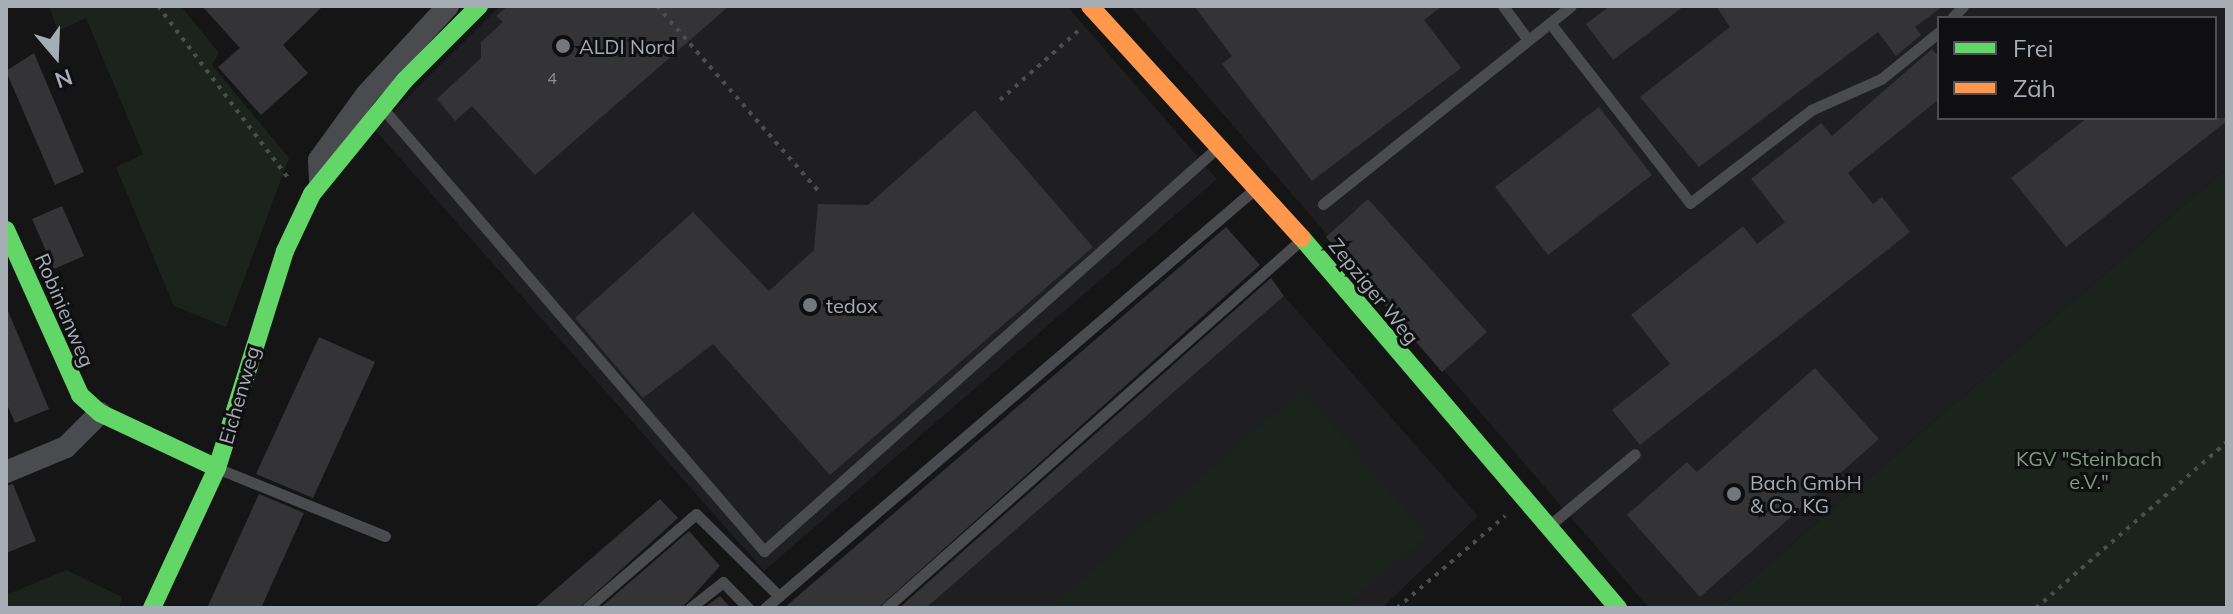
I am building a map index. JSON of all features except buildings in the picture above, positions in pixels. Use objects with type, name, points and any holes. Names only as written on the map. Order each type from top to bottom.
[{"type":"street","name":"Eichenweg","points":[[152,608],[217,468],[285,251],[316,187],[319,160],[374,102],[479,6]]},
{"type":"street","name":"Eichenweg","points":[[374,102],[445,7]]},
{"type":"street","name":"Zepziger Weg","points":[[1094,10],[1258,186],[1618,608]]},
{"type":"street","name":"Robinienweg","points":[[6,230],[63,369],[100,413],[217,468]]},
{"type":"street","points":[[6,472],[66,447],[100,413]]},
{"type":"lane","points":[[1503,6],[1528,40]]},
{"type":"lane","points":[[1323,204],[1571,6]]},
{"type":"lane","points":[[1550,23],[1690,203],[1811,110],[1881,79],[1937,34]]},
{"type":"lane","points":[[374,102],[764,551],[1220,145]]},
{"type":"lane","points":[[765,608],[1258,186]]},
{"type":"lane","points":[[886,608],[1303,238]]},
{"type":"lane","points":[[1548,527],[1635,454]]},
{"type":"lane","points":[[217,468],[385,536]]},
{"type":"lane","points":[[587,608],[696,514],[779,596]]},
{"type":"lane","points":[[690,608],[723,582],[748,608]]},
{"type":"path","points":[[158,6],[279,172],[316,187]]},
{"type":"path","points":[[657,6],[820,193]]},
{"type":"path","points":[[1000,100],[1094,10]]},
{"type":"path","points":[[2036,608],[2227,442]]},
{"type":"path","points":[[1397,608],[1524,500]]},
{"type":"shaded area","points":[[500,6],[1067,6],[1217,179],[764,571],[375,130]]},
{"type":"shaded area","points":[[1130,6],[2227,6],[2227,168],[1718,608],[1649,608]]},
{"type":"shaded area","points":[[1284,296],[1478,516],[1382,608],[926,608]]},
{"type":"green space","points":[[49,6],[181,6],[219,53],[212,65],[289,158],[226,327],[174,306],[116,167],[143,154],[86,18],[58,31]]},
{"type":"green space","name":"KGV \"Steinbach e.V.\"","points":[[2227,168],[2227,608],[1718,608]]},
{"type":"green space","points":[[1302,390],[1428,535],[1343,608],[1048,608]]},
{"type":"green space","points":[[66,570],[122,597],[119,608],[6,608],[6,595]]},
{"type":"traffic: fast","points":[[152,608],[217,468],[285,251],[312,194],[405,80],[479,6]]},
{"type":"traffic: fast","points":[[6,230],[80,395],[100,413],[217,468]]},
{"type":"traffic: fast","points":[[1302,238],[1618,608]]},
{"type":"traffic: slow","points":[[1090,6],[1302,238]]},
{"type":"place","name":"ALDI Nord","points":[[563,46]]},
{"type":"place","name":"tedox","points":[[810,305]]},
{"type":"place","name":"Bach GmbH & Co. KG","points":[[1734,494]]}]
